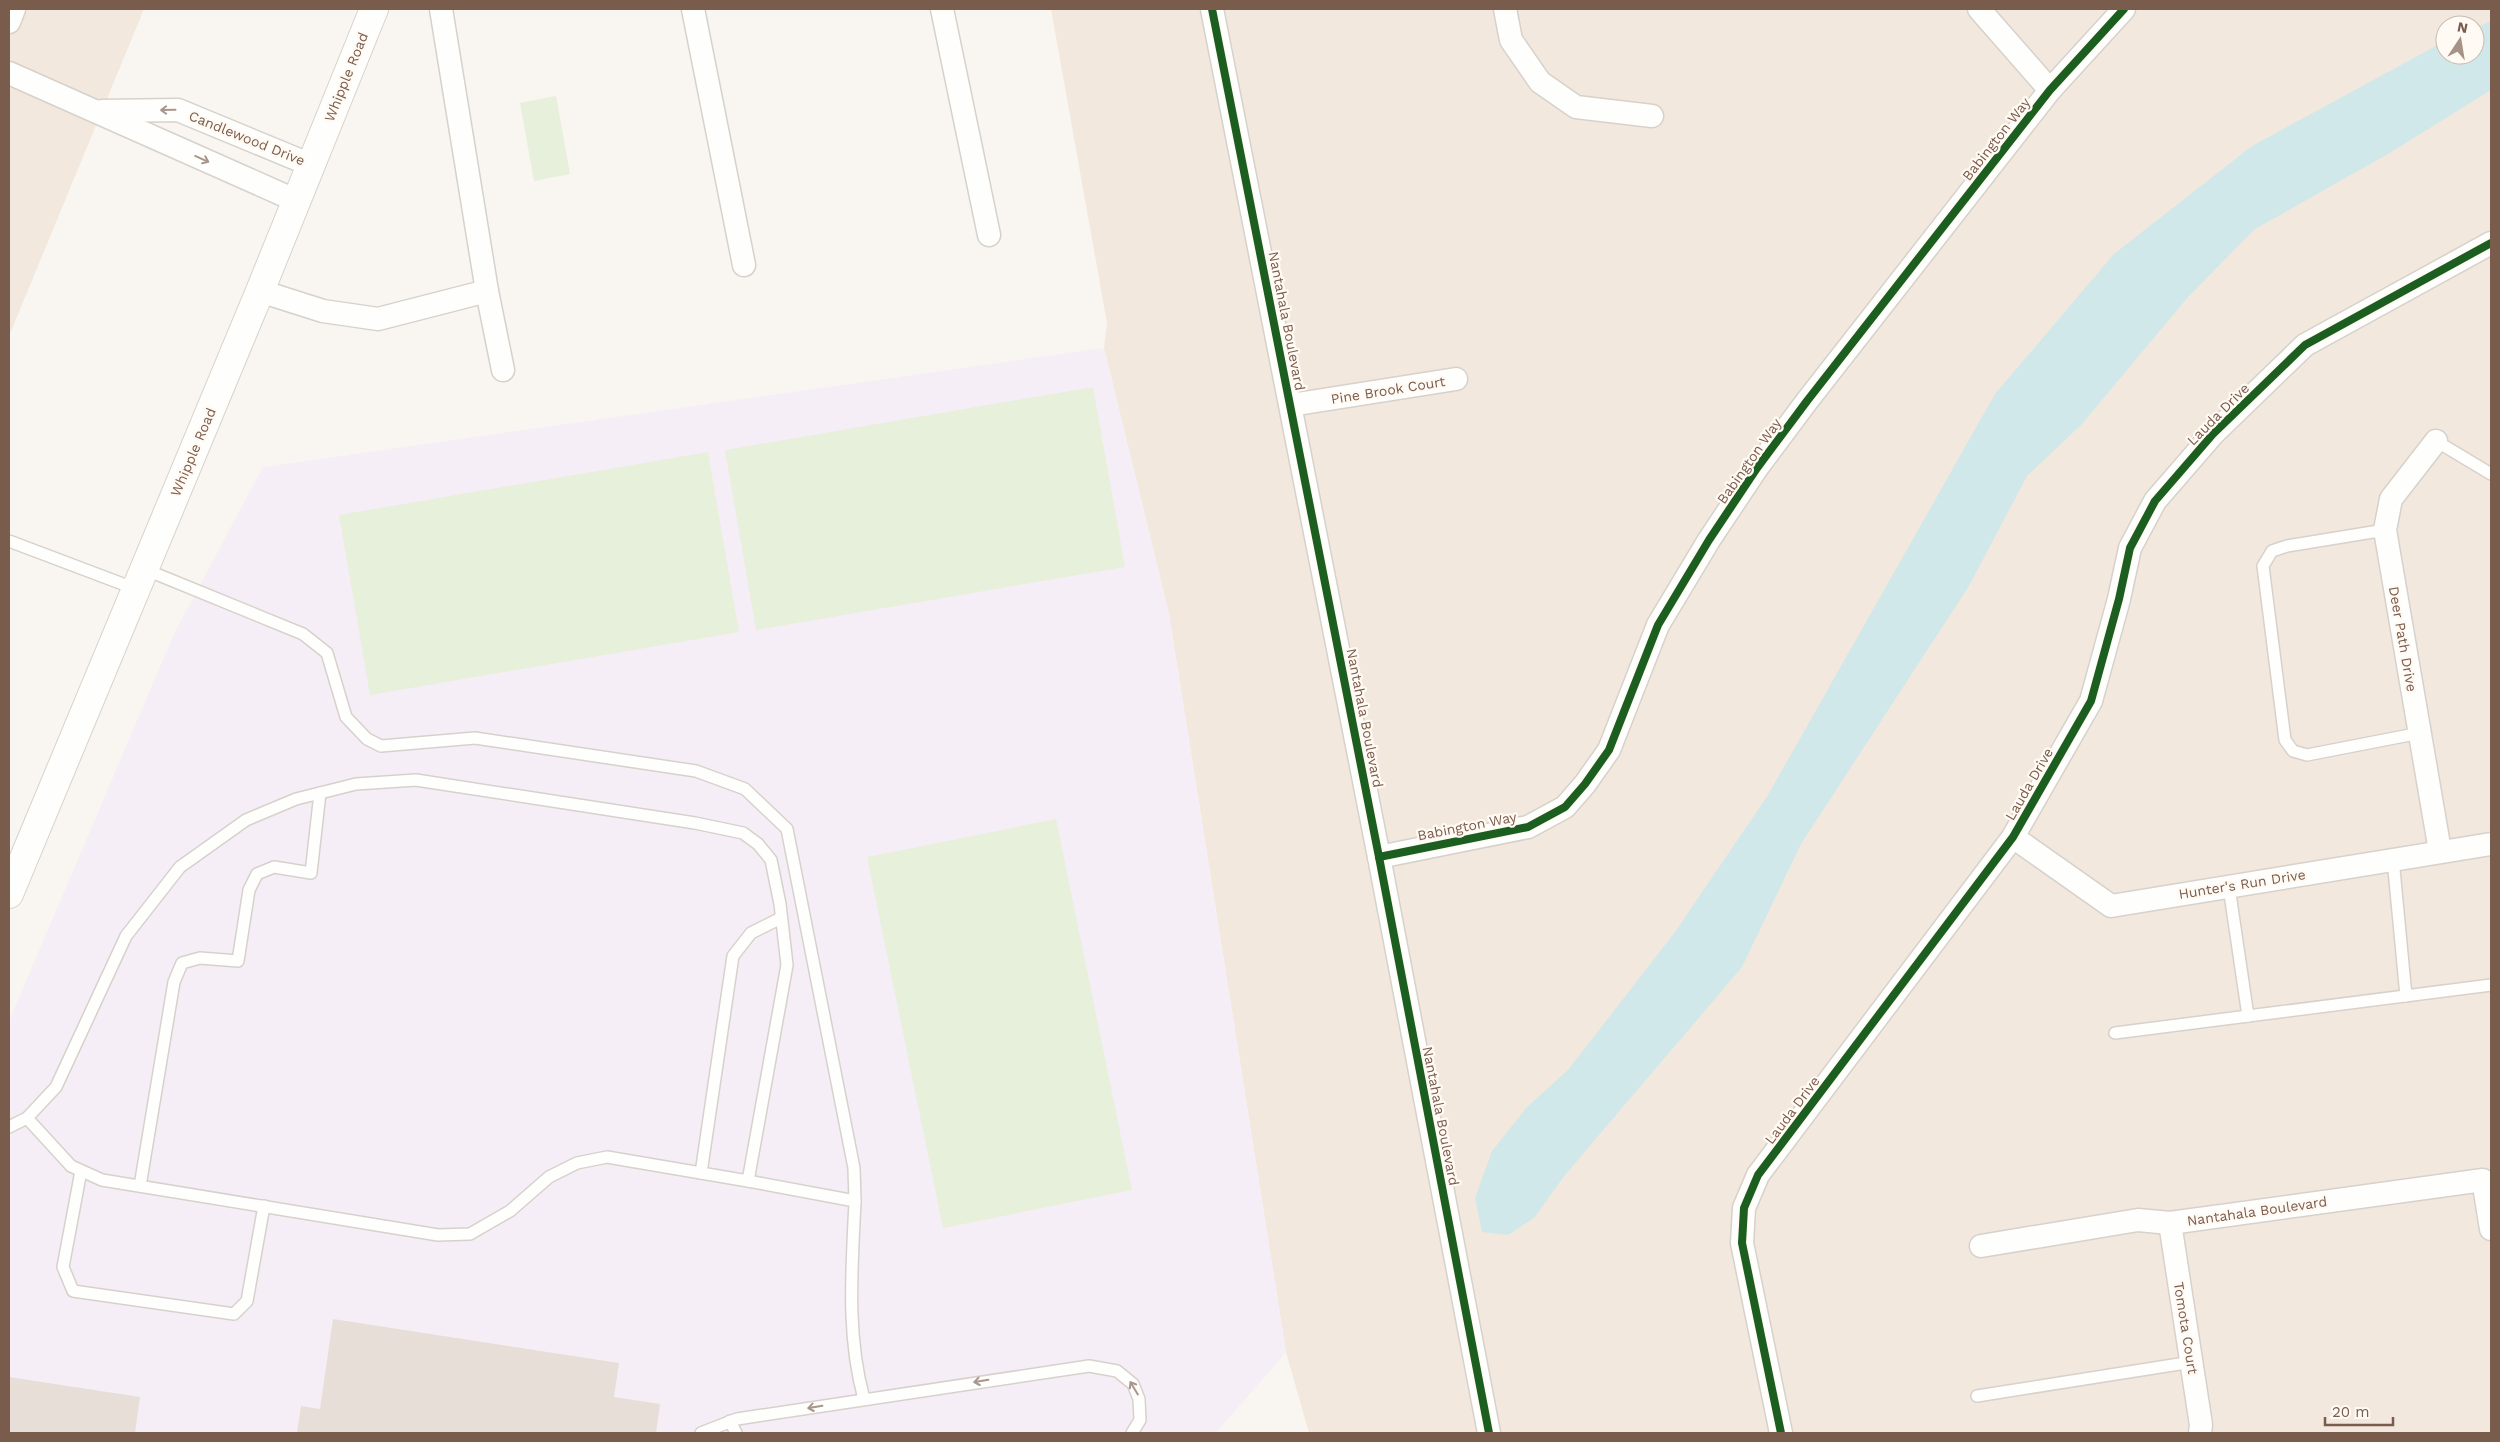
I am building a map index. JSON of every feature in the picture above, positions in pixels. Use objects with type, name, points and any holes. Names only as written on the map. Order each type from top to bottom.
[{"type":"main road","name":"Whipple Road","points":[[9,894],[200,437],[374,9]]},
{"type":"street","points":[[9,22],[14,9]]},
{"type":"street","points":[[441,9],[487,291],[503,370]]},
{"type":"street","points":[[693,9],[744,265]]},
{"type":"street","points":[[942,9],[989,235]]},
{"type":"street","name":"Nantahala Boulevard","points":[[1212,9],[1379,856],[1489,1433]]},
{"type":"street","points":[[1505,9],[1511,40],[1540,82],[1576,107],[1652,116]]},
{"type":"street","points":[[1979,9],[2050,90]]},
{"type":"street","name":"Babington Way","points":[[1379,856],[1528,827],[1564,807],[1585,784],[1609,750],[1658,625],[1730,508],[1807,401],[2050,90],[2124,9]]},
{"type":"street","name":"Candlewood Drive","points":[[9,73],[297,201]]},
{"type":"street","name":"Candlewood Drive","points":[[94,111],[178,110],[311,165]]},
{"type":"street","name":"Lauda Drive","points":[[1782,1433],[1742,1243],[1744,1208],[1758,1175],[2013,837],[2091,701],[2119,599],[2130,548],[2155,501],[2213,434],[2306,345],[2491,243]]},
{"type":"street","points":[[260,291],[323,311],[378,319],[487,291]]},
{"type":"street","name":"Pine Brook Court","points":[[1291,405],[1456,379]]},
{"type":"street","name":"Deer Path Drive","points":[[2436,441],[2391,499],[2385,530],[2440,852]]},
{"type":"street","name":"Hunter's Run Drive","points":[[2013,837],[2111,906],[2491,844]]},
{"type":"street","name":"Nantahala Boulevard","points":[[1981,1246],[2138,1220],[2170,1223],[2487,1178],[2491,1229]]},
{"type":"street","name":"Tomota Court","points":[[2170,1223],[2192,1362],[2201,1425],[2200,1433]]},
{"type":"lane","points":[[2436,441],[2491,474]]},
{"type":"lane","points":[[2385,530],[2287,546],[2272,551],[2263,566],[2285,740],[2293,751],[2307,755],[2420,733]]},
{"type":"lane","points":[[9,541],[140,579],[303,634],[328,653],[346,717],[367,739],[381,746],[475,738],[696,771],[745,789],[787,829],[854,1168],[855,1201],[851,1316],[856,1371],[864,1399]]},
{"type":"lane","points":[[9,1127],[27,1118],[56,1087],[126,936],[180,867],[246,820],[296,799],[356,784],[416,780],[695,823],[743,833],[758,844],[771,860],[787,966],[748,1182]]},
{"type":"lane","points":[[140,1186],[174,982],[182,963],[200,958],[238,961],[249,890],[257,874],[274,867],[311,873],[320,793]]},
{"type":"lane","points":[[2392,859],[2406,996]]},
{"type":"lane","points":[[2228,886],[2248,1016]]},
{"type":"lane","points":[[701,1173],[732,956],[751,933],[781,918]]},
{"type":"lane","points":[[2115,1033],[2491,985]]},
{"type":"lane","points":[[27,1118],[71,1166],[102,1180],[438,1235],[470,1234],[510,1211],[549,1177],[576,1163],[607,1157],[855,1201]]},
{"type":"lane","points":[[81,1171],[63,1267],[73,1291],[234,1314],[247,1301],[264,1206]]},
{"type":"lane","points":[[1977,1396],[2192,1362]]},
{"type":"lane","points":[[701,1433],[730,1421],[1089,1366],[1117,1371],[1133,1384],[1139,1398],[1140,1420],[1132,1433]]},
{"type":"lane","points":[[730,1421],[736,1433]]},
{"type":"shaded area","points":[[9,9],[144,9],[9,336]]},
{"type":"shaded area","points":[[1051,9],[2491,9],[2491,1433],[1309,1433],[1286,1352],[1169,614],[1104,348],[1107,323]]},
{"type":"shaded area","points":[[1104,348],[1169,614],[1286,1352],[1216,1433],[9,1433],[9,1021],[175,632],[263,467]]},
{"type":"green space","points":[[556,96],[570,174],[534,181],[520,103]]},
{"type":"green space","points":[[1093,387],[1125,567],[756,630],[725,450]]},
{"type":"green space","points":[[708,452],[739,632],[370,695],[339,515]]},
{"type":"green space","points":[[1056,819],[1132,1190],[943,1228],[867,857]]},
{"type":"water","points":[[2491,21],[2491,90],[2388,154],[2255,229],[2189,296],[2081,425],[2027,476],[1969,586],[1801,844],[1742,967],[1565,1175],[1534,1218],[1508,1235],[1482,1232],[1475,1198],[1492,1151],[1527,1107],[1568,1070],[1675,932],[1768,795],[1995,394],[2114,254],[2252,146],[2435,46],[2435,65],[2485,65],[2485,24]]},
{"type":"building","points":[[333,1319],[619,1363],[614,1397],[660,1404],[656,1433],[297,1433],[301,1406],[320,1409]]},
{"type":"building","points":[[9,1377],[140,1397],[135,1433],[9,1433]]},
{"type":"cycle path","points":[[1212,9],[1379,857],[1489,1433]]},
{"type":"cycle path","points":[[1379,857],[1528,827],[1565,807],[1585,784],[1609,750],[1658,625],[1709,540],[1757,468],[1807,401],[2050,90],[2124,9]]},
{"type":"cycle path","points":[[1781,1433],[1742,1243],[1744,1208],[1758,1175],[2013,837],[2091,701],[2119,599],[2130,548],[2155,501],[2213,434],[2305,345],[2491,243]]}]
